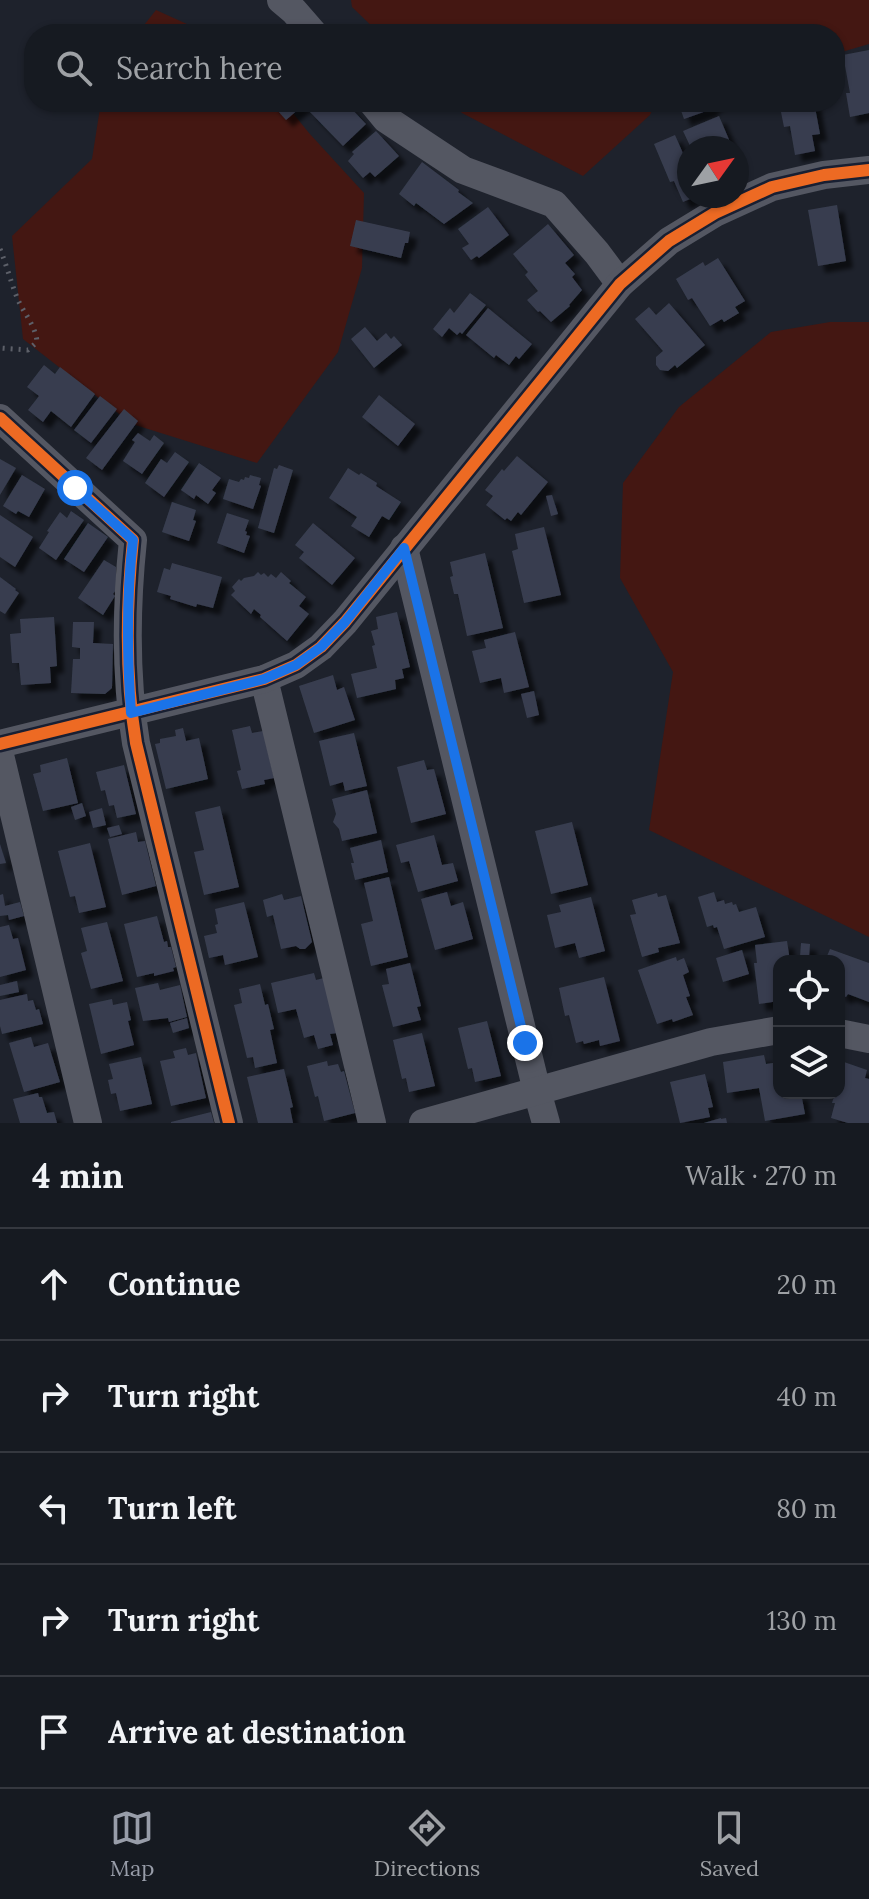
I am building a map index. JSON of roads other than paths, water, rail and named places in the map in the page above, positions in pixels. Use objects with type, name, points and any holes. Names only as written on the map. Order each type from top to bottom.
[{"type":"street","points":[[281,0],[305,24]]},
{"type":"street","points":[[380,112],[386,119],[463,170],[554,204],[620,284]]},
{"type":"street","points":[[0,744],[264,679],[296,665],[321,647],[345,622],[620,284],[669,241],[730,206],[772,187],[824,175],[869,170]]},
{"type":"street","points":[[0,418],[133,540],[128,583],[131,713],[229,1123]]},
{"type":"street","points":[[404,548],[546,1123]]},
{"type":"street","points":[[264,679],[372,1123]]},
{"type":"street","points":[[0,755],[88,1123]]},
{"type":"street","points":[[423,1123],[711,1042],[773,1031]]},
{"type":"street","points":[[845,1034],[869,1039]]}]
